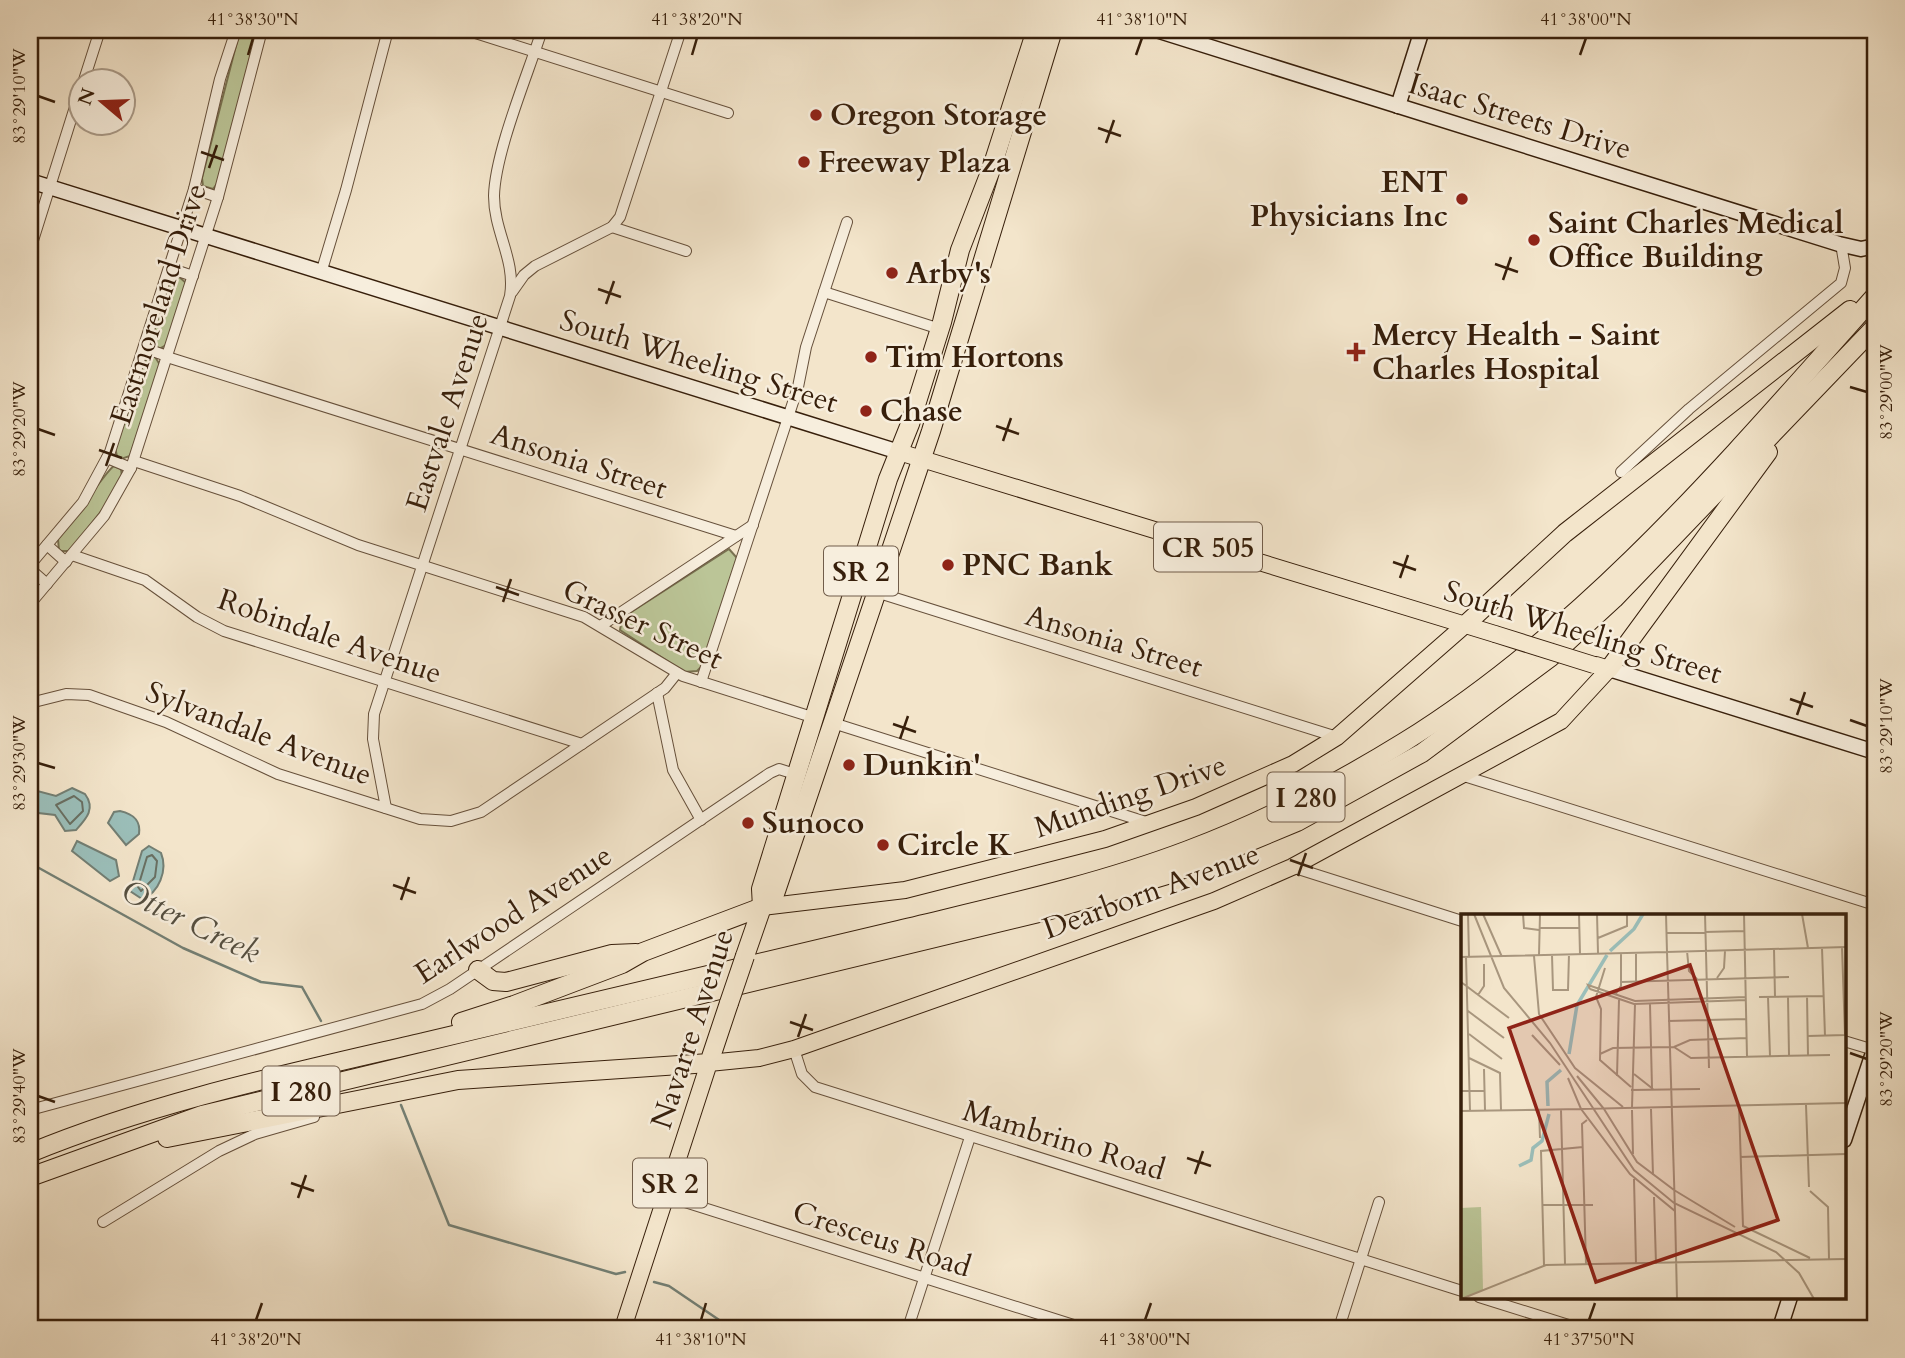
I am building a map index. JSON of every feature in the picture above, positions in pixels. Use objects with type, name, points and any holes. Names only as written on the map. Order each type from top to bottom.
[{"type":"highway","name":"Navarre Avenue","points":[[762,906],[775,894],[790,852],[806,777],[804,750],[940,329],[960,250],[992,167],[1036,30]]},
{"type":"highway","name":"Navarre Avenue","points":[[709,1063],[762,906],[761,889],[806,777],[832,723],[921,459],[1053,30]]},
{"type":"highway","points":[[1015,147],[1009,137],[1019,105],[1022,73]]},
{"type":"highway","points":[[963,328],[963,296],[990,204],[989,199],[979,195]]},
{"type":"highway","points":[[1465,625],[1555,541],[1841,319],[1875,286]]},
{"type":"highway","name":"I 280","points":[[30,1153],[93,1128],[271,1076],[1052,893],[1190,849],[1299,802],[1404,742],[1508,672],[1532,652],[1618,572],[1875,296]]},
{"type":"highway","name":"I 280","points":[[30,1178],[202,1115],[1047,911],[1171,874],[1297,822],[1422,753],[1551,657],[1614,599],[1811,397],[1875,327]]},
{"type":"highway","points":[[1601,667],[1811,397]]},
{"type":"highway","points":[[806,777],[823,728],[821,723],[814,719]]},
{"type":"highway","points":[[790,852],[784,849],[783,845],[802,784],[804,750]]},
{"type":"highway","points":[[345,1060],[421,1032],[514,1005],[762,906]]},
{"type":"highway","points":[[478,970],[494,981],[506,982],[612,954],[643,952]]},
{"type":"highway","points":[[30,1178],[182,1133],[458,1080],[709,1063]]},
{"type":"main road","name":"South Wheeling Street","points":[[899,452],[1601,667]]},
{"type":"main road","name":"Munding Drive","points":[[762,906],[905,890],[1051,855],[1153,824],[1293,764],[1337,737],[1465,625]]},
{"type":"main road","name":"Dearborn Avenue","points":[[709,1063],[759,1058],[794,1049],[1214,901],[1292,867],[1561,721],[1601,667]]},
{"type":"main road","name":"Navarre Avenue","points":[[623,1328],[709,1063]]},
{"type":"street","points":[[93,30],[95,44]]},
{"type":"street","points":[[88,66],[100,30]]},
{"type":"street","name":"Eastmoreland Drive","points":[[30,567],[83,502],[107,458],[183,228],[220,79],[236,30]]},
{"type":"street","name":"Eastmoreland Drive","points":[[30,604],[104,516],[133,464],[218,197],[262,30]]},
{"type":"street","points":[[321,273],[388,30]]},
{"type":"street","points":[[466,30],[728,113]]},
{"type":"street","name":"Eastvale Avenue","points":[[386,808],[372,734],[375,709],[510,296],[512,267],[497,219],[495,183],[542,30]]},
{"type":"street","points":[[510,296],[524,275],[534,266],[612,227],[625,206],[681,30]]},
{"type":"street","name":"Isaac Streets Drive","points":[[1156,30],[1841,244],[1872,247]]},
{"type":"street","points":[[1398,106],[1422,30]]},
{"type":"street","points":[[30,250],[66,136]]},
{"type":"street","name":"South Wheeling Street","points":[[30,181],[899,452]]},
{"type":"street","points":[[194,189],[218,197]]},
{"type":"street","points":[[701,682],[788,418],[824,292],[848,222]]},
{"type":"street","points":[[612,227],[686,251]]},
{"type":"street","points":[[1621,472],[1689,409],[1841,283],[1845,268],[1841,244]]},
{"type":"street","points":[[169,268],[193,275]]},
{"type":"street","points":[[824,292],[940,329]]},
{"type":"street","name":"Ansonia Street","points":[[144,348],[736,536]]},
{"type":"street","name":"Grasser Street","points":[[107,458],[240,496],[348,541],[602,625],[677,673],[814,719]]},
{"type":"street","points":[[602,625],[753,525]]},
{"type":"street","points":[[47,545],[69,558]]},
{"type":"street","name":"Robindale Avenue","points":[[69,558],[145,580],[197,617],[224,631],[582,744]]},
{"type":"street","points":[[30,567],[47,584]]},
{"type":"street","name":"Ansonia Street","points":[[876,592],[1337,737]]},
{"type":"street","name":"South Wheeling Street","points":[[1601,667],[1875,752]]},
{"type":"street","name":"Sylvandale Avenue","points":[[30,703],[66,694],[89,695],[171,724],[278,774],[430,821],[468,818],[657,693],[677,673]]},
{"type":"street","points":[[657,693],[673,770],[701,820]]},
{"type":"street","points":[[832,723],[1153,824]]},
{"type":"street","name":"Earlwood Avenue","points":[[30,1110],[422,1004],[478,970],[774,770],[806,777]]},
{"type":"street","points":[[1464,776],[1875,905]]},
{"type":"street","points":[[1292,867],[1461,921]]},
{"type":"street","points":[[1846,1042],[1875,1049],[1846,1134]]},
{"type":"street","name":"Mambrino Road","points":[[794,1049],[802,1074],[815,1087],[1461,1291]]},
{"type":"street","points":[[103,1222],[177,1174],[255,1134],[401,1091]]},
{"type":"street","points":[[908,1328],[970,1137]]},
{"type":"street","name":"Cresceus Road","points":[[666,1196],[1083,1328]]},
{"type":"street","points":[[1339,1328],[1379,1202]]},
{"type":"street","points":[[1482,1298],[1578,1328]]},
{"type":"street","points":[[1780,1328],[1790,1298]]},
{"type":"green space","points":[[240,30],[257,30],[219,181],[213,189],[203,186],[202,178]]},
{"type":"green space","points":[[177,275],[186,283],[166,345],[159,349],[151,339],[170,279]]},
{"type":"green space","points":[[154,355],[160,365],[130,456],[121,459],[115,448],[143,362]]},
{"type":"green space","points":[[114,466],[121,469],[122,476],[106,505],[70,551],[59,551],[58,539]]},
{"type":"green space","points":[[729,549],[737,558],[702,666],[697,671],[684,672],[620,630],[622,618]]},
{"type":"water","points":[[72,788],[85,794],[90,804],[86,818],[76,830],[65,831],[55,815],[30,812],[30,789],[56,796]]},
{"type":"water","points":[[120,811],[132,816],[139,825],[139,834],[126,845],[108,823],[114,812]]},
{"type":"water","points":[[77,841],[116,860],[119,876],[110,881],[72,851]]},
{"type":"water","points":[[149,846],[161,853],[163,873],[153,892],[142,899],[130,891],[142,851]]},
{"type":"waterway","name":"Otter Creek","points":[[30,863],[183,948],[261,982],[302,987],[321,1021]]},
{"type":"waterway","name":"Otter Creek","points":[[401,1105],[449,1225],[616,1274],[625,1272]]},
{"type":"waterway","name":"Otter Creek","points":[[654,1282],[669,1286],[731,1328]]},
{"type":"place","name":"Oregon Storage","points":[[816,115]]},
{"type":"place","name":"Freeway Plaza","points":[[804,162]]},
{"type":"place","name":"ENT Physicians Inc","points":[[1462,199]]},
{"type":"place","name":"Saint Charles Medical Office Building","points":[[1534,240]]},
{"type":"place","name":"Arby's","points":[[892,273]]},
{"type":"place","name":"Mercy Health - Saint Charles Hospital","points":[[1356,352]]},
{"type":"place","name":"Tim Hortons","points":[[871,357]]},
{"type":"place","name":"Chase","points":[[866,411]]},
{"type":"place","name":"PNC Bank","points":[[948,565]]},
{"type":"place","name":"Dunkin'","points":[[849,765]]},
{"type":"place","name":"Sunoco","points":[[748,823]]},
{"type":"place","name":"Circle K","points":[[883,845]]}]
